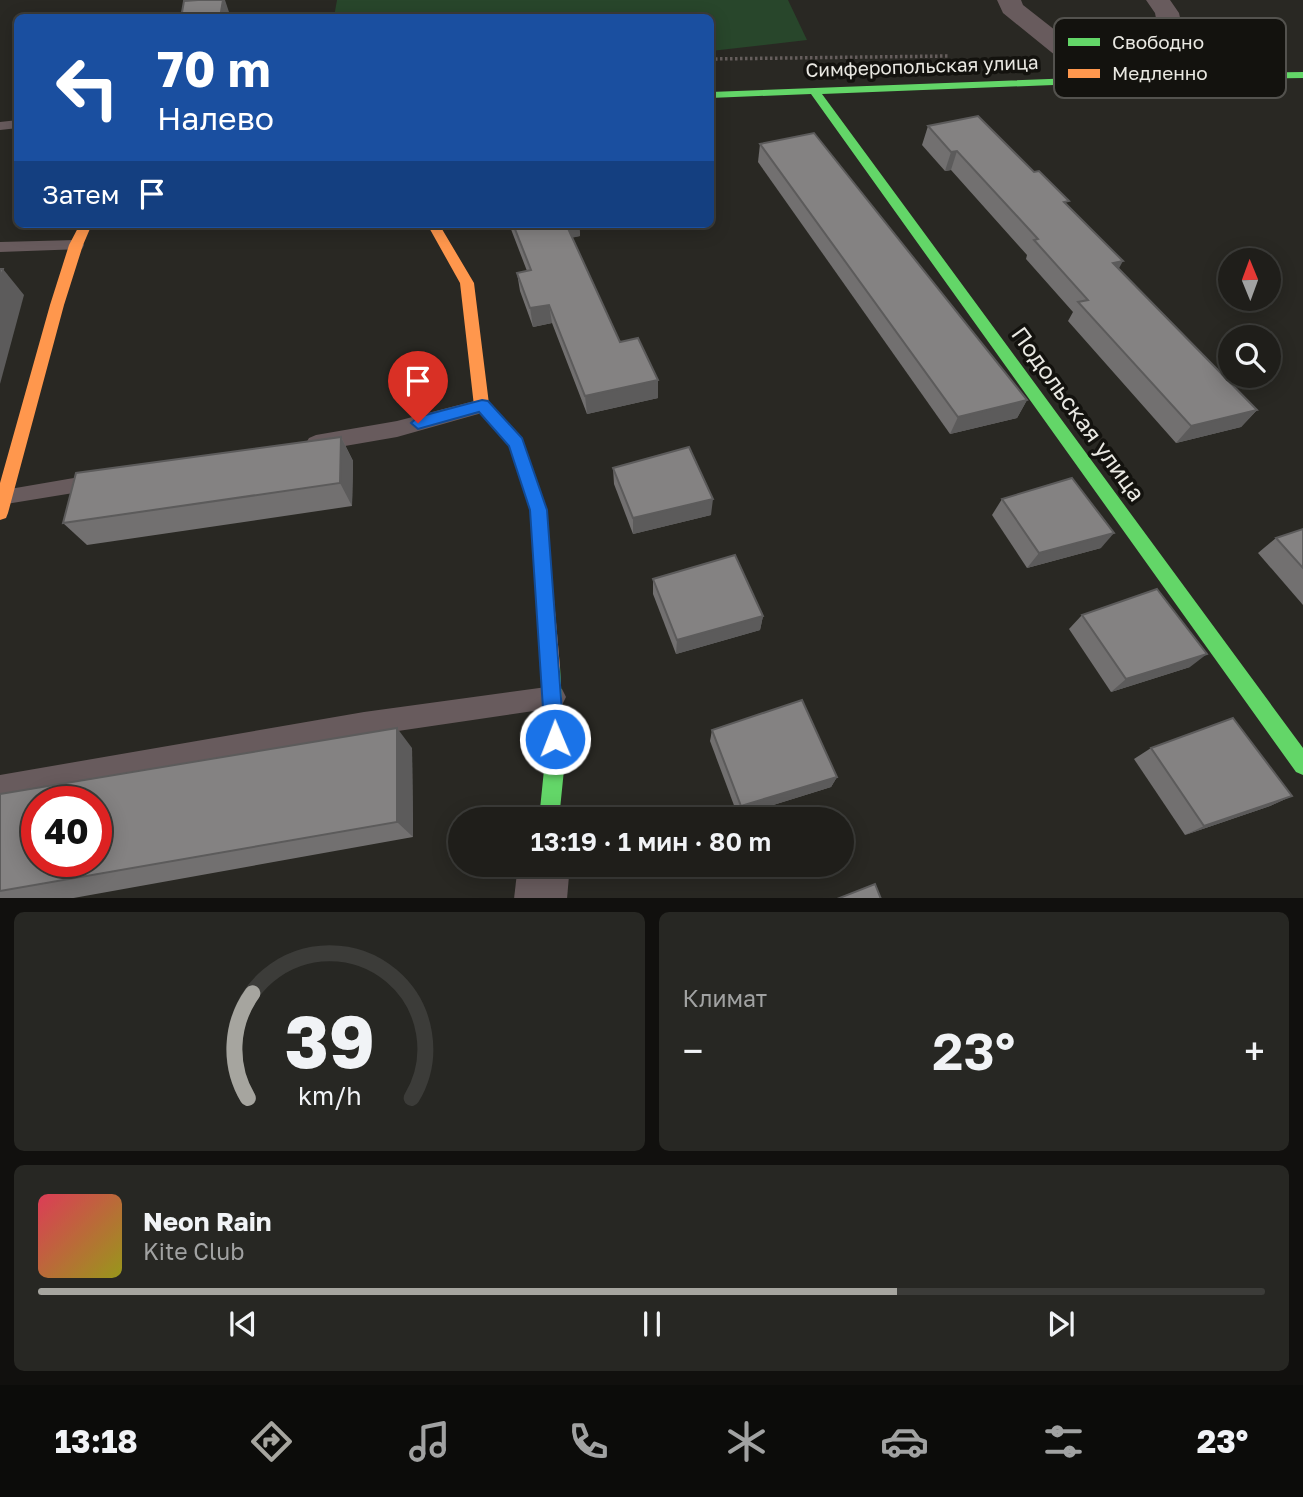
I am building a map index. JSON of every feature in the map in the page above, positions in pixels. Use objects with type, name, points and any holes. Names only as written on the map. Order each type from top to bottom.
[{"type":"street","points":[[1009,0],[1012,8],[1054,42]]},
{"type":"street","points":[[1158,0],[1168,18]]},
{"type":"street","name":"Симферопольская улица","points":[[714,95],[1054,82]]},
{"type":"street","name":"Подольская улица","points":[[815,92],[1303,765]]},
{"type":"street","points":[[2,506],[76,245],[84,228]]},
{"type":"street","points":[[435,228],[467,283],[482,406],[516,443],[538,510],[554,697],[555,760],[550,807]]},
{"type":"street","points":[[540,898],[542,877]]},
{"type":"lane","points":[[0,247],[76,245]]},
{"type":"lane","points":[[302,446],[397,429],[482,406]]},
{"type":"lane","points":[[2,506],[113,479]]},
{"type":"lane","points":[[0,787],[364,724],[554,697]]},
{"type":"green space","points":[[337,0],[788,0],[807,40],[714,51],[714,14],[335,14]]},
{"type":"building","points":[[223,0],[221,14],[182,14],[184,1]]},
{"type":"building","points":[[978,116],[1034,172],[1039,171],[1069,201],[1064,202],[1123,261],[1113,263],[1218,370],[1218,388],[1235,388],[1257,410],[1191,426],[1078,302],[1088,300],[1034,240],[1038,239],[957,151],[951,152],[928,126]]},
{"type":"building","points":[[814,133],[1027,400],[958,417],[760,144]]},
{"type":"building","points":[[515,228],[568,228],[620,342],[638,338],[658,380],[585,396],[549,305],[530,308],[517,273],[531,270]]},
{"type":"building","points":[[341,437],[340,483],[63,523],[76,473]]},
{"type":"building","points":[[689,447],[713,499],[633,518],[613,468]]},
{"type":"building","points":[[1072,478],[1114,533],[1039,553],[1002,499]]},
{"type":"building","points":[[1303,529],[1303,568],[1276,538]]},
{"type":"building","points":[[735,555],[763,616],[677,640],[653,579]]},
{"type":"building","points":[[1157,589],[1207,654],[1126,679],[1082,615]]},
{"type":"building","points":[[802,700],[837,777],[741,806],[712,730]]},
{"type":"building","points":[[1233,718],[1292,796],[1204,826],[1151,748]]},
{"type":"building","points":[[397,728],[397,822],[112,872],[112,786],[48,786]]},
{"type":"building","points":[[21,791],[21,877],[81,877],[0,891],[0,794]]},
{"type":"building","points":[[875,884],[881,898],[840,898]]},
{"type":"traffic: fast","points":[[1286,75],[1303,75]]},
{"type":"traffic: fast","points":[[714,95],[1054,82]]},
{"type":"traffic: fast","points":[[815,92],[1303,765]]},
{"type":"traffic: fast","points":[[550,807],[555,760],[551,667]]},
{"type":"traffic: slow","points":[[0,513],[57,305],[84,228]]},
{"type":"traffic: slow","points":[[435,228],[467,283],[482,406],[516,443],[538,510],[551,667]]},
{"type":"route","points":[[418,423],[482,406],[516,443],[538,510],[554,697],[555,739]]}]
